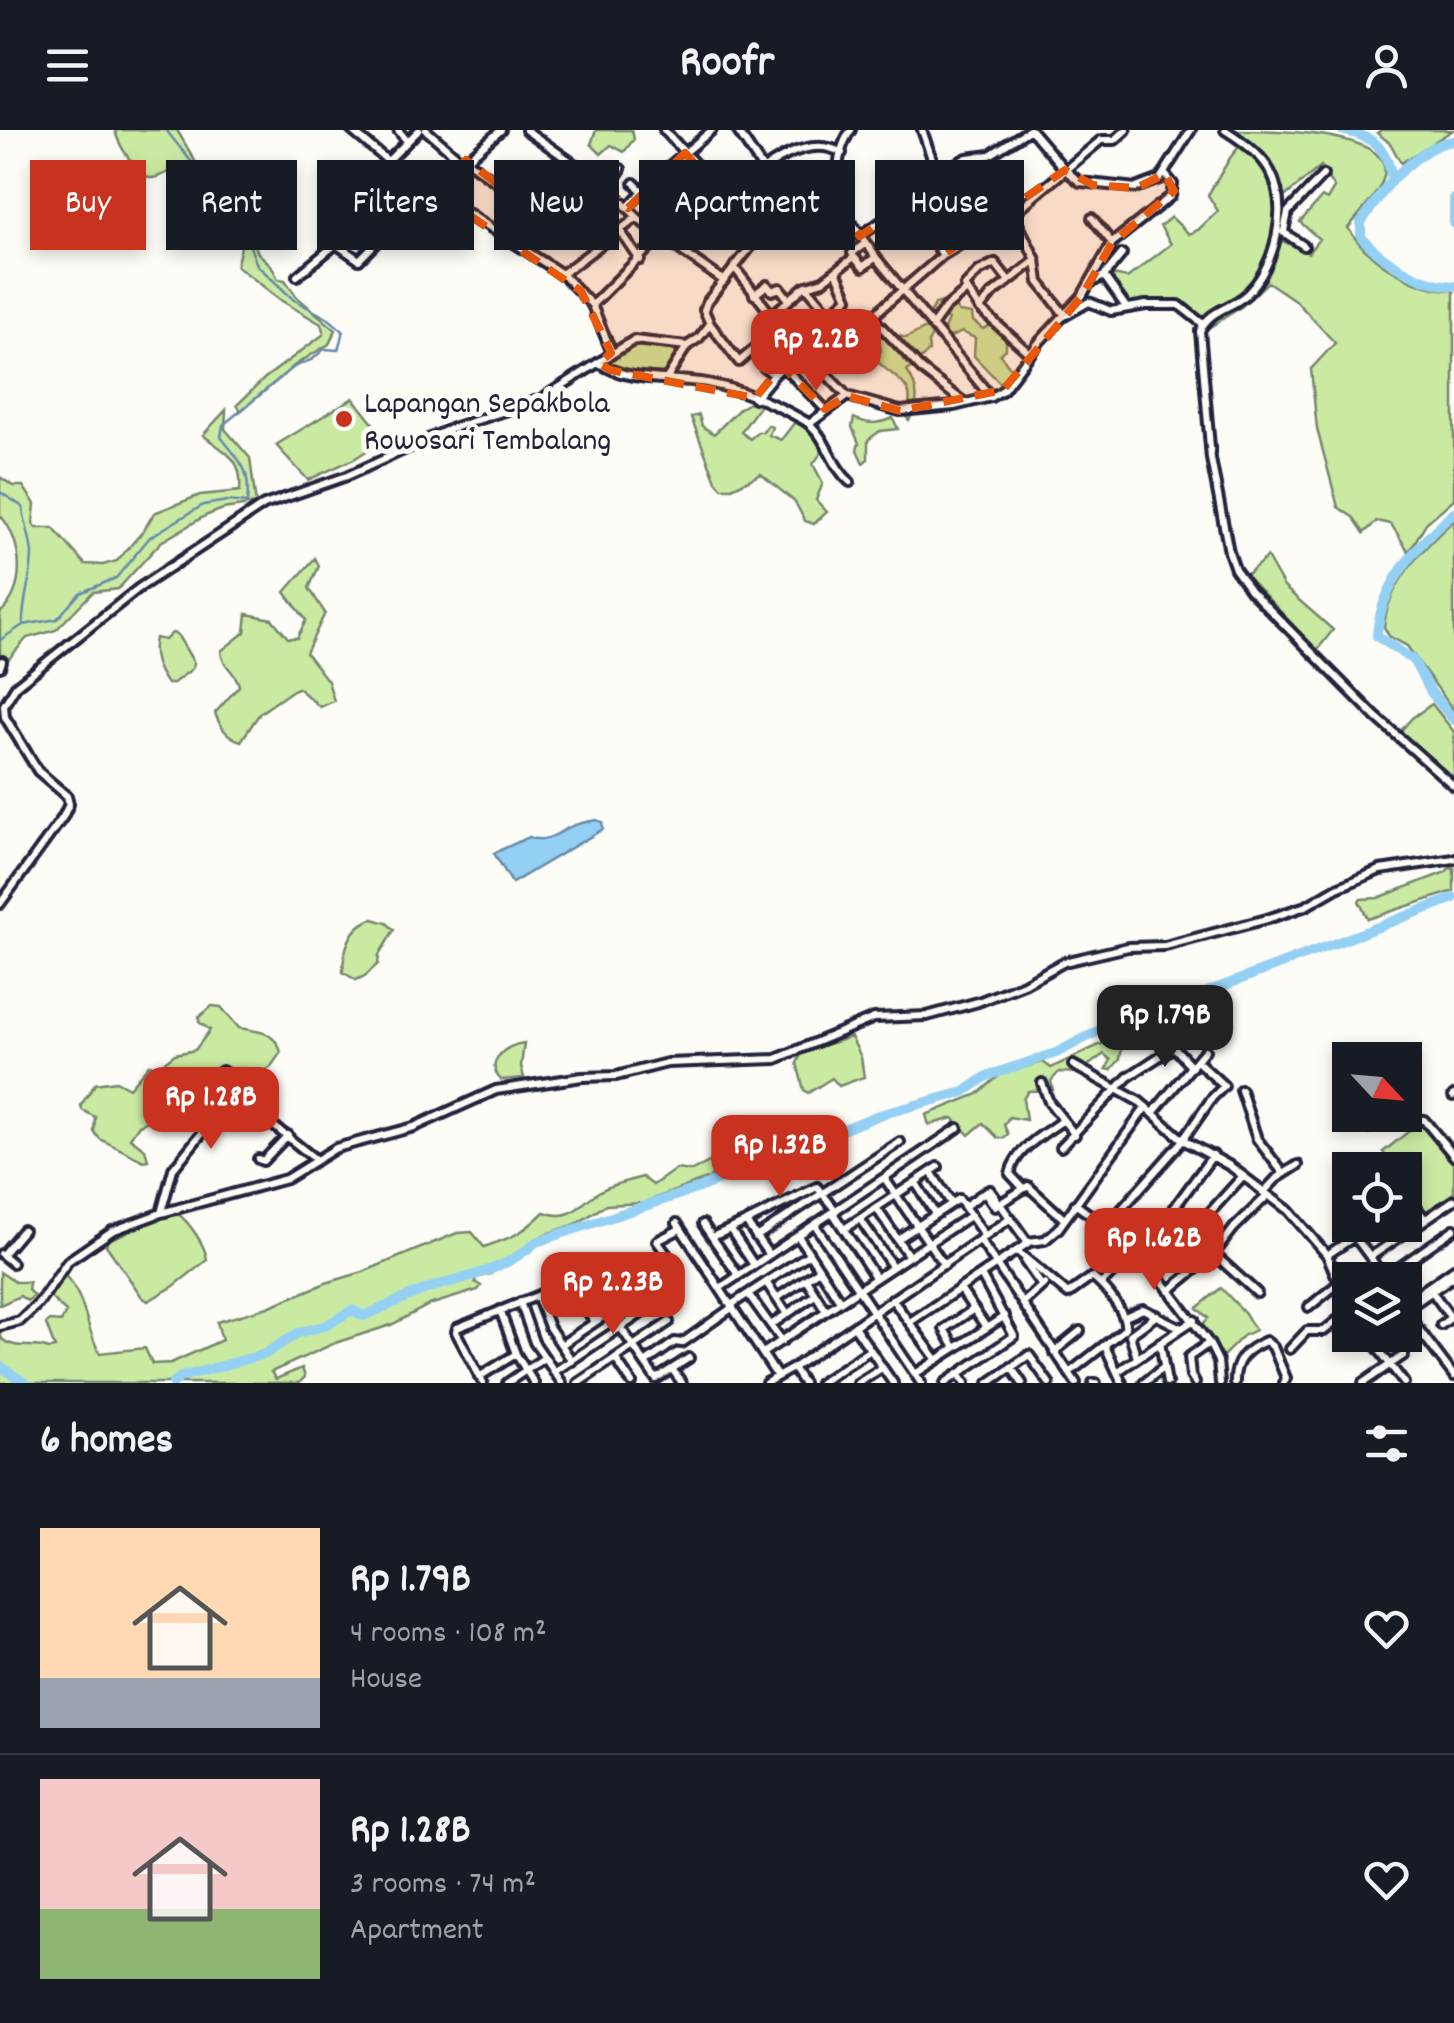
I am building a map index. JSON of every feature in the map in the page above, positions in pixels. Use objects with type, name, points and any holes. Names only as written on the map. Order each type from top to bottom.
[{"type":"street","points":[[350,130],[387,160]]},
{"type":"street","points":[[398,130],[407,141]]},
{"type":"street","points":[[389,160],[422,130],[464,160]]},
{"type":"street","points":[[466,160],[501,130]]},
{"type":"street","points":[[526,130],[568,160]]},
{"type":"street","points":[[664,130],[690,160]]},
{"type":"street","points":[[678,160],[712,130]]},
{"type":"street","points":[[737,130],[757,160]]},
{"type":"street","points":[[922,130],[932,160]]},
{"type":"street","points":[[961,160],[990,155],[1030,130],[1080,182],[1136,188],[1154,183],[1164,174],[1191,130]]},
{"type":"street","points":[[1024,204],[1101,140],[1115,140],[1126,130]]},
{"type":"street","points":[[1226,131],[1244,143],[1271,172],[1279,205],[1280,233]]},
{"type":"street","points":[[841,160],[846,132]]},
{"type":"street","points":[[777,160],[827,146],[842,152]]},
{"type":"street","points":[[619,173],[622,169]]},
{"type":"street","points":[[734,267],[754,295],[847,396],[900,411],[966,404],[1003,390],[1090,284],[1112,243],[1171,196],[1172,184],[1164,174]]},
{"type":"street","points":[[1323,175],[1288,212],[1250,291],[1203,324],[1200,352],[1211,459],[1229,552],[1250,590],[1375,716],[1454,786]]},
{"type":"street","points":[[634,183],[639,188]]},
{"type":"street","points":[[627,208],[639,196]]},
{"type":"street","points":[[619,200],[639,220]]},
{"type":"street","points":[[636,218],[619,229],[640,260]]},
{"type":"street","points":[[1092,218],[1112,243]]},
{"type":"street","points":[[860,236],[875,226]]},
{"type":"street","points":[[855,228],[991,397]]},
{"type":"street","points":[[1280,233],[1304,246]]},
{"type":"street","points":[[1024,235],[1036,260],[1039,282],[1062,316]]},
{"type":"street","points":[[866,244],[852,253],[854,257],[862,267],[876,257]]},
{"type":"street","points":[[297,276],[329,250]]},
{"type":"street","points":[[345,250],[359,260],[368,250]]},
{"type":"street","points":[[526,250],[562,274],[592,304],[610,354]]},
{"type":"street","points":[[562,274],[592,250]]},
{"type":"street","points":[[592,304],[648,250]]},
{"type":"street","points":[[680,250],[724,281]]},
{"type":"street","points":[[748,250],[705,306],[710,324],[739,362],[782,326]]},
{"type":"street","points":[[939,250],[943,255]]},
{"type":"street","points":[[822,368],[903,289],[951,250]]},
{"type":"street","points":[[1090,284],[1104,276],[1122,254]]},
{"type":"street","points":[[772,315],[806,286],[823,281],[854,257]]},
{"type":"street","points":[[980,309],[1036,260]]},
{"type":"street","points":[[1009,281],[994,262],[965,286],[980,309],[1031,354]]},
{"type":"street","points":[[806,286],[828,315],[848,297],[836,271]]},
{"type":"street","points":[[1104,276],[1126,307]]},
{"type":"street","points":[[754,295],[767,285],[772,291],[780,288],[790,300]]},
{"type":"street","points":[[932,326],[945,308],[968,290]]},
{"type":"street","points":[[1062,316],[1090,302],[1112,311],[1178,305],[1203,324]]},
{"type":"street","points":[[842,305],[862,329]]},
{"type":"street","points":[[873,318],[922,370],[966,404]]},
{"type":"street","points":[[668,378],[687,346],[710,324]]},
{"type":"street","points":[[804,348],[824,330]]},
{"type":"street","points":[[774,375],[763,364],[790,335]]},
{"type":"street","points":[[0,904],[69,804],[67,796],[38,771],[5,717],[4,705],[16,686],[139,588],[264,505],[347,476],[450,429],[540,398],[639,339],[687,346]]},
{"type":"street","points":[[599,362],[614,371],[713,384],[755,398],[809,424],[850,482]]},
{"type":"street","points":[[755,398],[783,366],[826,409]]},
{"type":"street","points":[[809,424],[847,396]]},
{"type":"street","points":[[0,1326],[20,1321],[39,1303],[68,1261],[97,1239],[129,1223],[286,1179],[336,1148],[414,1128],[496,1090],[582,1076],[616,1076],[667,1063],[776,1060],[874,1018],[927,1016],[1024,984],[1064,962],[1128,947],[1164,946],[1268,920],[1380,870],[1454,859]]},
{"type":"street","points":[[1061,1147],[1142,1066],[1174,1046],[1224,1086],[1106,1227]]},
{"type":"street","points":[[910,1322],[1028,1242],[1045,1240],[1150,1110],[1206,1050]]},
{"type":"street","points":[[1073,1065],[1150,1110],[1182,1140],[1213,1155],[1302,1223],[1332,1265]]},
{"type":"street","points":[[156,1072],[193,1093],[222,1070],[242,1083],[172,1169],[162,1214]]},
{"type":"street","points":[[1042,1084],[1049,1102],[1075,1136]]},
{"type":"street","points":[[1241,1090],[1257,1139],[1283,1173]]},
{"type":"street","points":[[217,1118],[232,1125],[254,1110],[315,1160]]},
{"type":"street","points":[[1023,1188],[1010,1174],[1014,1162],[1037,1138],[1063,1120]]},
{"type":"street","points":[[1422,1120],[1454,1156]]},
{"type":"street","points":[[720,1288],[958,1128]]},
{"type":"street","points":[[258,1159],[263,1160],[288,1135]]},
{"type":"street","points":[[756,1237],[900,1142]]},
{"type":"street","points":[[1101,1284],[1164,1222],[1213,1155]]},
{"type":"street","points":[[1169,1291],[1214,1254],[1283,1173],[1298,1165]]},
{"type":"street","points":[[844,1229],[935,1170],[951,1203]]},
{"type":"street","points":[[1150,1265],[1194,1230],[1242,1178]]},
{"type":"street","points":[[885,1179],[944,1265]]},
{"type":"street","points":[[916,1183],[935,1214]]},
{"type":"street","points":[[964,1206],[984,1192],[995,1207],[1030,1186],[1064,1219]]},
{"type":"street","points":[[712,1236],[814,1187],[824,1193],[876,1277]]},
{"type":"street","points":[[898,1240],[960,1199],[1076,1383]]},
{"type":"street","points":[[1370,1257],[1454,1200]]},
{"type":"street","points":[[1000,1204],[1028,1242]]},
{"type":"street","points":[[1075,1204],[1150,1265],[1209,1343],[1218,1361],[1220,1383]]},
{"type":"street","points":[[877,1209],[908,1255]]},
{"type":"street","points":[[1422,1215],[1425,1219]]},
{"type":"street","points":[[763,1353],[971,1216]]},
{"type":"street","points":[[766,1383],[1011,1218]]},
{"type":"street","points":[[860,1220],[892,1266]]},
{"type":"street","points":[[746,1222],[770,1255]]},
{"type":"street","points":[[703,1224],[738,1275]]},
{"type":"street","points":[[680,1272],[657,1241],[678,1226],[777,1376]]},
{"type":"street","points":[[815,1226],[921,1383]]},
{"type":"street","points":[[730,1229],[754,1265]]},
{"type":"street","points":[[1408,1262],[1454,1229]]},
{"type":"street","points":[[12,1263],[1,1254],[22,1230]]},
{"type":"street","points":[[798,1236],[840,1301]]},
{"type":"street","points":[[1327,1255],[1347,1242]]},
{"type":"street","points":[[1359,1242],[1373,1262]]},
{"type":"street","points":[[616,1285],[665,1252]]},
{"type":"street","points":[[1018,1252],[1045,1282],[1069,1294],[1090,1276],[1101,1284],[1125,1317],[1136,1358]]},
{"type":"street","points":[[645,1363],[675,1342],[682,1343],[808,1254]]},
{"type":"street","points":[[1214,1254],[1256,1293]]},
{"type":"street","points":[[554,1372],[654,1304],[644,1291],[660,1277],[649,1262]]},
{"type":"street","points":[[605,1269],[636,1318]]},
{"type":"street","points":[[777,1298],[819,1270]]},
{"type":"street","points":[[1422,1295],[1454,1273]]},
{"type":"street","points":[[945,1383],[1013,1337],[981,1275]]},
{"type":"street","points":[[516,1354],[481,1380],[456,1330],[586,1276],[658,1381],[688,1358]]},
{"type":"street","points":[[806,1279],[826,1310]]},
{"type":"street","points":[[766,1282],[787,1314]]},
{"type":"street","points":[[1024,1302],[1045,1282]]},
{"type":"street","points":[[960,1289],[986,1327]]},
{"type":"street","points":[[1310,1307],[1332,1289]]},
{"type":"street","points":[[1430,1289],[1452,1317],[1440,1325]]},
{"type":"street","points":[[748,1295],[782,1341]]},
{"type":"street","points":[[771,1324],[815,1295]]},
{"type":"street","points":[[537,1296],[572,1361]]},
{"type":"street","points":[[544,1312],[578,1298],[595,1322]]},
{"type":"street","points":[[892,1299],[937,1360]]},
{"type":"street","points":[[520,1302],[534,1342],[562,1383]]},
{"type":"street","points":[[956,1348],[944,1329],[974,1309]]},
{"type":"street","points":[[1125,1317],[1143,1309],[1181,1328]]},
{"type":"street","points":[[500,1310],[516,1354],[534,1383]]},
{"type":"street","points":[[561,1345],[610,1312]]},
{"type":"street","points":[[1069,1373],[1157,1315]]},
{"type":"street","points":[[915,1374],[1005,1316]]},
{"type":"street","points":[[1117,1372],[1194,1320]]},
{"type":"street","points":[[578,1383],[668,1322]]},
{"type":"street","points":[[1290,1350],[1308,1331],[1323,1332],[1332,1324]]},
{"type":"street","points":[[854,1326],[893,1383]]},
{"type":"street","points":[[1054,1352],[1080,1331]]},
{"type":"street","points":[[1422,1332],[1454,1376]]},
{"type":"street","points":[[1235,1383],[1238,1362],[1268,1340],[1285,1374],[1284,1383]]},
{"type":"street","points":[[1160,1342],[1167,1383]]},
{"type":"street","points":[[1195,1383],[1189,1356],[1209,1343]]},
{"type":"street","points":[[1105,1346],[1122,1383]]},
{"type":"street","points":[[820,1383],[870,1350]]},
{"type":"street","points":[[1383,1352],[1404,1383]]},
{"type":"street","points":[[991,1382],[1029,1354],[1049,1383]]},
{"type":"street","points":[[1363,1383],[1404,1355]]},
{"type":"street","points":[[507,1383],[544,1358]]},
{"type":"street","points":[[615,1358],[632,1383]]},
{"type":"street","points":[[1144,1383],[1164,1367]]},
{"type":"street","points":[[793,1368],[803,1383]]},
{"type":"street","points":[[862,1382],[882,1368]]},
{"type":"street","points":[[1011,1368],[1022,1383]]},
{"type":"street","points":[[672,1369],[682,1383]]},
{"type":"street","points":[[833,1374],[838,1383]]},
{"type":"street","points":[[959,1374],[965,1383]]},
{"type":"highlighted area","points":[[685,153],[757,233],[840,207],[860,236],[906,205],[943,255],[1065,170],[1093,185],[1136,188],[1165,174],[1174,191],[1112,243],[1082,296],[1003,390],[900,411],[847,396],[825,409],[782,366],[755,398],[610,370],[599,363],[611,353],[581,291],[432,190],[466,160],[546,221],[594,178],[628,208]]},
{"type":"green space","points":[[115,130],[177,130],[194,160],[166,160],[166,173],[153,178],[146,176],[146,160],[130,160]]},
{"type":"green space","points":[[596,130],[632,130],[634,139],[624,152],[611,145],[601,154],[591,144]]},
{"type":"green space","points":[[1234,130],[1298,132],[1350,141],[1370,149],[1382,161],[1384,176],[1374,196],[1348,228],[1368,252],[1394,271],[1424,285],[1454,290],[1454,499],[1426,523],[1409,552],[1391,524],[1377,521],[1364,533],[1354,518],[1338,507],[1317,429],[1311,369],[1335,343],[1296,301],[1268,282],[1241,307],[1207,329],[1190,309],[1180,305],[1126,302],[1110,277],[1127,278],[1171,244],[1160,226],[1171,217],[1189,234],[1218,211],[1208,195],[1245,139]],"holes":[[[1321,166],[1334,188],[1327,200],[1322,197],[1300,222],[1319,239],[1308,253],[1272,236],[1275,205]]]},
{"type":"green space","points":[[1453,130],[1401,163],[1390,143],[1377,133]]},
{"type":"green space","points":[[240,250],[257,250],[278,279],[285,280],[297,297],[336,330],[329,344],[295,365],[241,411],[237,405],[265,378],[324,334],[321,324],[282,301],[237,266]]},
{"type":"green space","points":[[950,300],[959,312],[972,314],[973,321],[983,329],[991,325],[1006,341],[1006,349],[1000,354],[1012,370],[1007,382],[999,382],[974,356],[975,338],[962,332],[948,338],[944,329],[948,320],[942,316],[934,322],[928,318],[935,304]]},
{"type":"green space","points":[[926,328],[932,336],[929,351],[907,371],[917,395],[909,420],[904,415],[909,405],[908,390],[876,360],[881,350],[878,338],[906,338]]},
{"type":"green space","points":[[646,343],[679,352],[665,373],[608,364],[629,349]]},
{"type":"green space","name":"Lapangan Sepakbola Rowosari Tembalang","points":[[353,398],[385,439],[354,459],[308,480],[276,445]]},
{"type":"green space","points":[[751,402],[760,405],[741,432],[750,439],[768,425],[772,427],[769,435],[781,440],[795,422],[812,432],[825,448],[813,464],[823,483],[816,500],[827,512],[814,524],[805,521],[795,502],[761,474],[732,488],[722,488],[716,481],[691,417],[699,415],[702,426],[714,434]]},
{"type":"green space","points":[[226,410],[225,429],[250,458],[256,504],[205,516],[161,542],[118,589],[93,592],[56,630],[27,638],[0,669],[0,613],[15,591],[19,565],[13,538],[0,515],[0,477],[13,486],[23,486],[35,504],[36,528],[53,528],[85,564],[117,561],[154,513],[200,495],[240,491],[236,463],[203,435]]},
{"type":"green space","points":[[854,418],[873,423],[893,418],[898,429],[880,431],[868,440],[868,459],[863,463],[852,427]]},
{"type":"green space","points":[[1454,520],[1454,711],[1407,646],[1389,636],[1384,627],[1400,581],[1419,554]]},
{"type":"green space","points":[[1267,557],[1284,587],[1333,630],[1317,650],[1246,575]]},
{"type":"green space","points":[[315,558],[319,566],[309,588],[325,613],[306,653],[328,681],[334,701],[320,707],[298,688],[260,713],[241,741],[236,739],[225,731],[215,713],[239,686],[221,651],[245,632],[247,614],[272,619],[288,638],[297,638],[306,620],[285,592]]},
{"type":"green space","points":[[172,633],[177,634],[194,663],[192,669],[167,684],[156,663],[154,645],[155,638],[165,640]]},
{"type":"green space","points":[[1432,704],[1454,732],[1454,780],[1398,734]]},
{"type":"green space","points":[[1454,868],[1454,891],[1368,919],[1359,901],[1378,898]]},
{"type":"green space","points":[[373,919],[394,930],[378,964],[356,980],[343,972],[346,947],[353,933]]},
{"type":"green space","points":[[1206,995],[1213,999],[1186,1013],[1189,1034],[1175,1026],[1122,1047],[1120,1059],[1111,1070],[1106,1069],[1111,1060],[1104,1054],[1078,1073],[1059,1072],[1051,1081],[1053,1090],[1028,1091],[1023,1099],[1026,1120],[1009,1117],[1004,1125],[1008,1134],[1004,1138],[998,1138],[983,1123],[969,1135],[953,1118],[929,1125],[926,1115],[978,1094],[1001,1074],[1043,1062],[1051,1068],[1134,1032],[1168,1009]]},
{"type":"green space","points":[[212,1006],[221,1007],[239,1028],[265,1033],[275,1040],[281,1052],[270,1068],[261,1072],[230,1068],[210,1077],[185,1077],[163,1114],[139,1125],[130,1138],[145,1149],[148,1160],[100,1139],[94,1132],[95,1117],[82,1110],[81,1105],[95,1084],[116,1081],[129,1088],[149,1065],[158,1067],[175,1054],[195,1050],[210,1030],[199,1022],[199,1017]]},
{"type":"green space","points":[[851,1037],[861,1057],[864,1077],[839,1086],[832,1078],[808,1093],[804,1090],[797,1063],[802,1052]]},
{"type":"green space","points":[[524,1043],[524,1078],[501,1080],[495,1067],[499,1056]]},
{"type":"green space","points":[[1422,1127],[1454,1165],[1454,1193],[1426,1211],[1422,1205],[1422,1152],[1383,1152],[1408,1132],[1422,1132]]},
{"type":"green space","points":[[711,1161],[722,1169],[714,1176],[643,1203],[606,1205],[576,1224],[544,1235],[491,1274],[476,1278],[481,1286],[478,1290],[429,1305],[391,1325],[335,1343],[271,1372],[276,1379],[302,1368],[305,1377],[299,1383],[0,1383],[0,1333],[2,1339],[13,1345],[55,1348],[46,1324],[61,1322],[66,1312],[50,1297],[50,1279],[57,1269],[74,1287],[100,1353],[145,1348],[152,1364],[171,1363],[222,1340],[217,1322],[363,1272],[457,1233],[472,1232],[484,1247],[517,1234],[544,1212],[570,1213],[611,1186],[642,1177],[653,1185],[676,1169],[692,1171]]},
{"type":"green space","points":[[178,1214],[196,1235],[207,1260],[148,1301],[106,1245],[108,1240]]},
{"type":"green space","points":[[0,1272],[15,1282],[29,1282],[28,1290],[34,1296],[27,1301],[20,1296],[0,1305]]},
{"type":"green space","points":[[1221,1288],[1255,1330],[1221,1358],[1200,1328],[1208,1318],[1197,1308]]},
{"type":"water","points":[[596,820],[602,822],[603,829],[512,883],[494,853],[529,837],[546,839]]},
{"type":"waterway","points":[[23,625],[57,619],[80,593],[116,578],[150,537],[203,505],[247,503],[246,474],[221,437],[223,425],[294,367],[324,349],[338,350],[343,331],[294,300],[257,265],[242,225],[166,130]]},
{"type":"waterway","points":[[1342,130],[1377,145],[1387,159],[1392,179],[1361,222],[1361,237],[1403,270],[1454,286]]},
{"type":"waterway","points":[[1392,179],[1428,150],[1454,141]]},
{"type":"waterway","points":[[1454,199],[1454,224]]},
{"type":"waterway","points":[[0,492],[23,507],[32,554],[23,625],[0,640]]},
{"type":"waterway","points":[[1454,513],[1403,567],[1385,600],[1377,636],[1413,660],[1431,692],[1454,720]]},
{"type":"waterway","points":[[173,1383],[181,1377],[265,1354],[298,1333],[327,1325],[352,1310],[363,1316],[427,1289],[489,1270],[536,1242],[696,1189],[879,1115],[964,1092],[987,1076],[1056,1053],[1129,1015],[1173,1005],[1454,898]]},
{"type":"waterway","points":[[0,1366],[25,1383]]},
{"type":"place","name":"Lapangan Sepakbola Rowosari Tembalang","points":[[344,419]]}]
